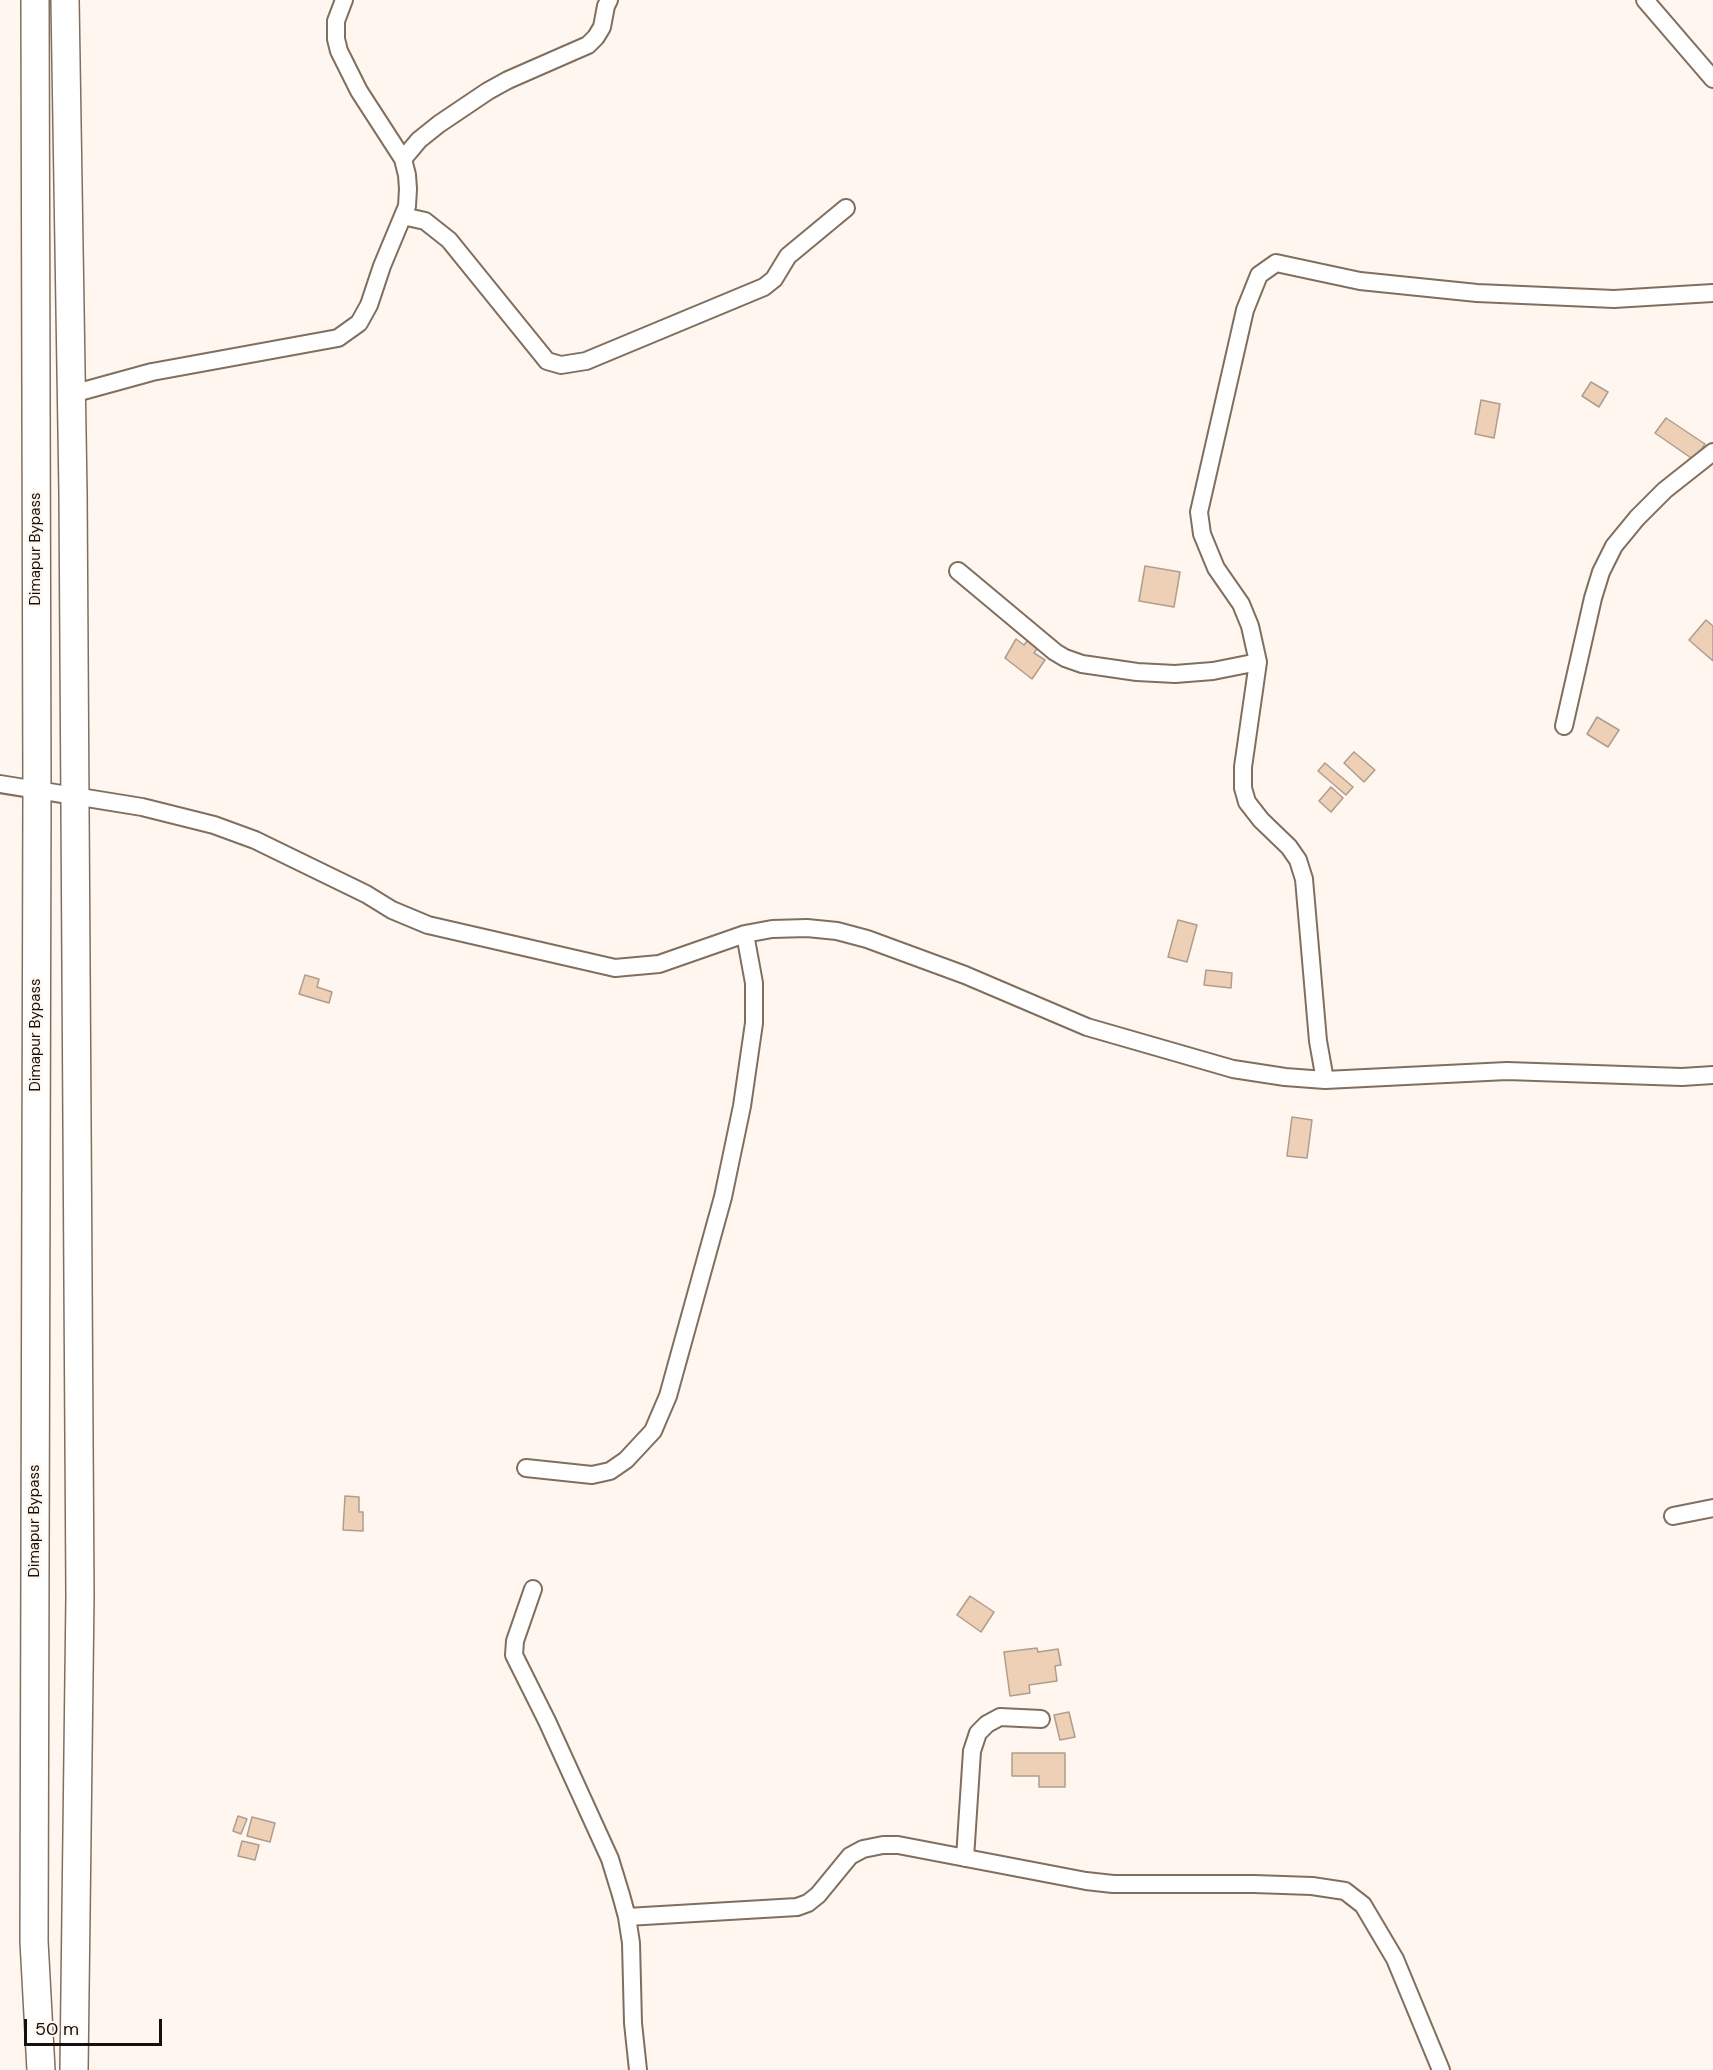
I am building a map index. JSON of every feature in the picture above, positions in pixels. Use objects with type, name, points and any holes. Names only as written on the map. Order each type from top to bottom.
[{"type":"highway","name":"Dimapur Bypass","points":[[35,0],[37,791],[34,1941],[41,2070]]},
{"type":"highway","points":[[66,0],[72,394],[80,1584],[74,2070]]},
{"type":"street","points":[[72,394],[152,372],[338,338],[354,327],[364,315],[407,206],[408,189],[403,159],[359,91],[339,51],[336,21],[344,0]]},
{"type":"street","points":[[403,159],[419,140],[488,91],[588,45],[602,27],[609,0]]},
{"type":"street","points":[[1645,0],[1713,79]]},
{"type":"street","points":[[403,216],[425,221],[449,240],[547,361],[561,365],[586,361],[764,287],[774,279],[788,255],[846,208]]},
{"type":"street","points":[[1325,1080],[1318,1041],[1304,879],[1298,860],[1289,847],[1261,820],[1247,802],[1243,788],[1243,767],[1258,662],[1250,626],[1241,604],[1216,568],[1202,534],[1199,512],[1245,310],[1258,275],[1276,263],[1360,281],[1476,293],[1614,299],[1713,293]]},
{"type":"street","points":[[1564,726],[1593,598],[1601,572],[1614,546],[1637,518],[1665,490],[1713,452]]},
{"type":"street","points":[[958,571],[1055,652],[1082,664],[1137,672],[1175,674],[1213,671],[1258,662]]},
{"type":"street","points":[[0,784],[142,807],[214,825],[255,840],[366,894],[392,910],[428,925],[615,968],[658,964],[746,934],[772,929],[807,928],[837,931],[867,939],[964,975],[1087,1027],[1233,1069],[1325,1080],[1507,1071],[1682,1077],[1713,1075]]},
{"type":"street","points":[[526,1468],[592,1474],[610,1471],[626,1460],[653,1431],[668,1396],[723,1197],[742,1106],[754,1023],[754,984],[746,934]]},
{"type":"street","points":[[1673,1516],[1713,1508]]},
{"type":"street","points":[[533,1589],[515,1641],[514,1655],[548,1721],[610,1859],[627,1917],[631,1943],[633,2023],[638,2070]]},
{"type":"street","points":[[965,1858],[972,1750],[978,1733],[987,1724],[1000,1717],[1041,1719]]},
{"type":"street","points":[[627,1917],[797,1907],[808,1903],[818,1895],[850,1856],[863,1849],[883,1845],[898,1845],[1086,1881],[1113,1884],[1254,1884],[1312,1886],[1345,1891],[1363,1905],[1395,1959],[1441,2070]]},
{"type":"building","points":[[1591,382],[1608,392],[1599,407],[1582,396]]},
{"type":"building","points":[[1481,400],[1500,404],[1494,438],[1475,434]]},
{"type":"building","points":[[1666,418],[1705,444],[1694,460],[1655,433]]},
{"type":"building","points":[[1145,566],[1180,572],[1174,607],[1139,601]]},
{"type":"building","points":[[1706,620],[1713,626],[1713,661],[1689,640]]},
{"type":"building","points":[[1032,635],[1041,643],[1034,653],[1045,660],[1032,679],[1005,658],[1016,639],[1024,645]]},
{"type":"building","points":[[1597,717],[1619,730],[1608,747],[1587,734]]},
{"type":"building","points":[[1354,752],[1375,770],[1364,782],[1344,763]]},
{"type":"building","points":[[1325,763],[1353,787],[1346,795],[1318,771]]},
{"type":"building","points":[[1331,787],[1343,798],[1331,812],[1319,801]]},
{"type":"building","points":[[1178,920],[1197,925],[1187,962],[1168,957]]},
{"type":"building","points":[[1206,970],[1232,973],[1231,988],[1204,985]]},
{"type":"building","points":[[305,975],[319,979],[317,987],[332,992],[329,1003],[299,994]]},
{"type":"building","points":[[1292,1117],[1312,1120],[1307,1158],[1287,1156]]},
{"type":"building","points":[[345,1496],[359,1497],[359,1512],[363,1512],[363,1531],[343,1530]]},
{"type":"building","points":[[970,1596],[994,1612],[981,1632],[957,1615]]},
{"type":"building","points":[[1037,1648],[1038,1652],[1058,1649],[1061,1665],[1055,1666],[1057,1681],[1029,1685],[1030,1693],[1010,1696],[1004,1652]]},
{"type":"building","points":[[1069,1712],[1075,1737],[1060,1740],[1054,1715]]},
{"type":"building","points":[[1012,1753],[1065,1753],[1065,1787],[1039,1787],[1039,1776],[1012,1776]]},
{"type":"building","points":[[238,1816],[247,1819],[241,1834],[233,1831]]},
{"type":"building","points":[[252,1817],[275,1823],[270,1842],[247,1836]]},
{"type":"building","points":[[242,1841],[259,1845],[255,1860],[238,1856]]}]
